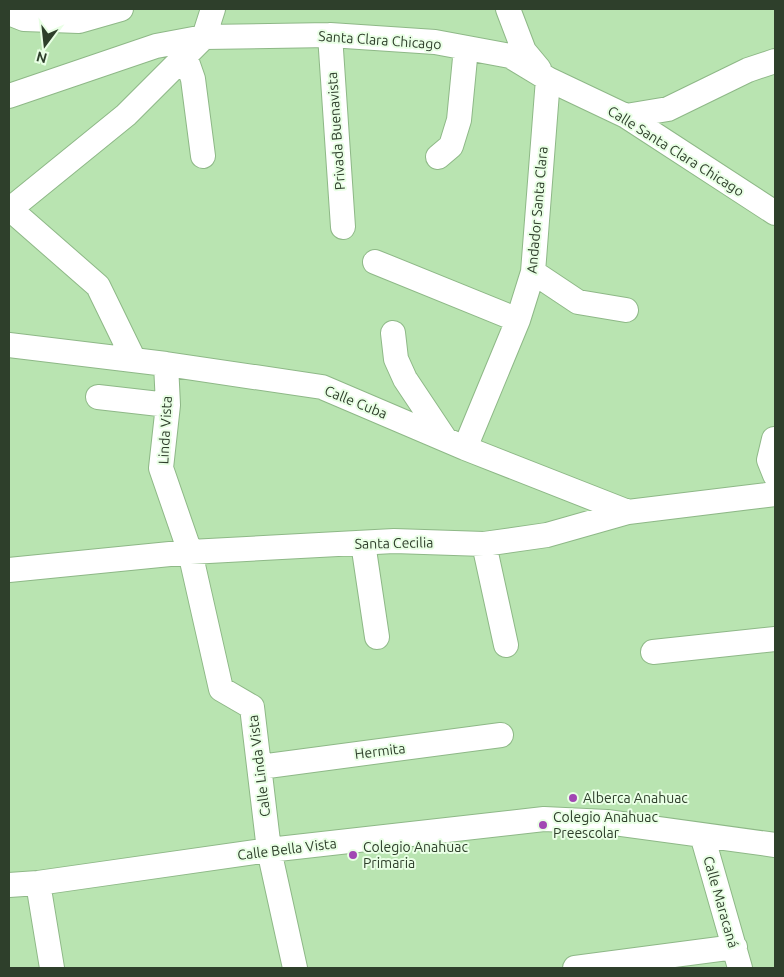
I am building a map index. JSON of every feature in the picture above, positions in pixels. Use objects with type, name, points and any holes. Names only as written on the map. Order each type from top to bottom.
[{"type":"street","points":[[9,12],[24,19],[79,21],[121,9]]},
{"type":"street","points":[[134,360],[98,286],[9,210],[126,115],[204,37],[214,9]]},
{"type":"street","points":[[508,9],[524,52],[548,80]]},
{"type":"street","name":"Santa Clara Chicago","points":[[9,96],[156,46],[204,37],[330,34],[435,42],[510,56],[548,80]]},
{"type":"street","name":"Privada Buenavista","points":[[330,34],[342,227]]},
{"type":"street","points":[[438,157],[451,146],[459,120],[466,48]]},
{"type":"street","points":[[185,56],[193,79],[203,156]]},
{"type":"street","points":[[626,116],[668,109],[748,70],[775,61]]},
{"type":"street","name":"Calle Santa Clara Chicago","points":[[548,80],[626,116],[775,213]]},
{"type":"street","name":"Andador Santa Clara","points":[[455,443],[518,320],[533,272],[548,80]]},
{"type":"street","points":[[375,262],[518,320]]},
{"type":"street","points":[[533,272],[578,302],[626,310]]},
{"type":"street","points":[[393,332],[396,359],[405,379],[455,443]]},
{"type":"street","name":"Calle Cuba","points":[[9,345],[166,364],[322,388],[628,512]]},
{"type":"street","name":"Linda Vista","points":[[166,364],[168,405],[161,468],[190,552]]},
{"type":"street","points":[[98,397],[168,405]]},
{"type":"street","points":[[774,439],[769,460],[775,474]]},
{"type":"street","name":"Santa Cecilia","points":[[9,570],[190,552],[394,541],[484,544],[547,535],[628,512],[775,494]]},
{"type":"street","points":[[363,543],[377,637]]},
{"type":"street","points":[[484,544],[506,645]]},
{"type":"street","name":"Calle Linda Vista","points":[[190,552],[221,689],[252,707],[269,850],[295,968]]},
{"type":"street","points":[[653,652],[775,639]]},
{"type":"street","name":"Hermita","points":[[260,767],[501,736]]},
{"type":"street","name":"Calle Bella Vista","points":[[9,885],[38,883],[269,850],[544,819],[607,822],[775,845]]},
{"type":"street","name":"Calle Maracaná","points":[[702,835],[738,958]]},
{"type":"street","points":[[38,883],[52,968]]},
{"type":"street","points":[[575,968],[738,958]]},
{"type":"place","name":"Alberca Anahuac","points":[[573,798]]},
{"type":"place","name":"Colegio Anahuac Preescolar","points":[[543,825]]},
{"type":"place","name":"Colegio Anahuac Primaria","points":[[353,855]]}]
